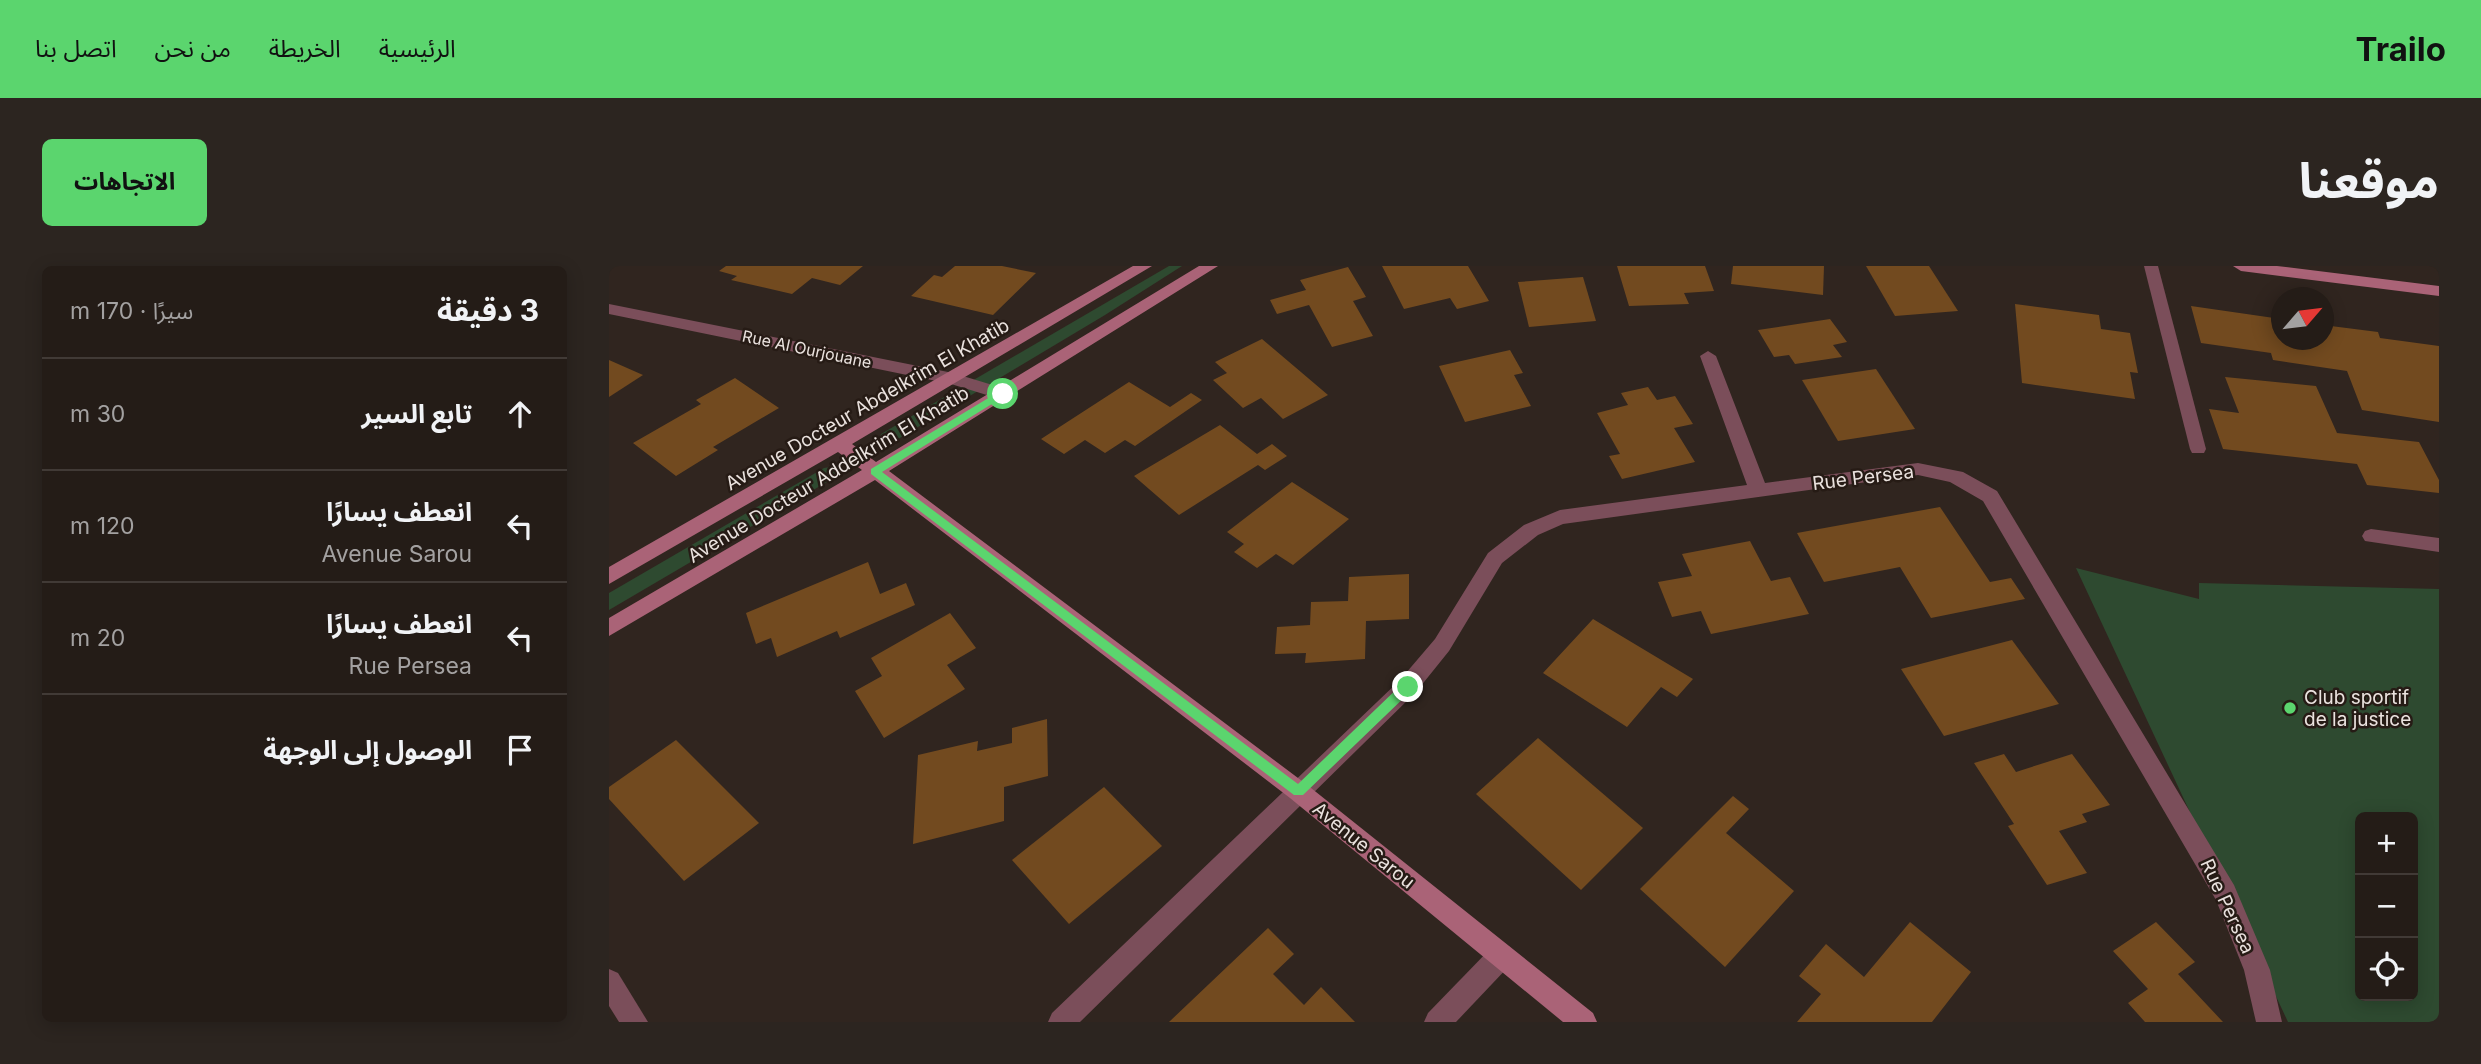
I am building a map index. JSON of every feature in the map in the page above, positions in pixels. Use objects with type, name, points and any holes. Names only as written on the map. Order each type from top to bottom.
[{"type":"main road","name":"Avenue Docteur Abdelkrim El Khatib","points":[[609,576],[1144,266]]},
{"type":"main road","name":"Avenue Docteur Addelkrim El Khatib","points":[[609,628],[1003,394],[1210,266]]},
{"type":"main road","points":[[2241,266],[2439,291]]},
{"type":"main road","name":"Avenue Sarou","points":[[840,444],[1299,791],[1584,1022]]},
{"type":"street","name":"Rue Al Ourjouane","points":[[609,309],[953,379],[1003,394]]},
{"type":"street","points":[[1708,356],[1758,490]]},
{"type":"street","name":"Rue Persea","points":[[1061,1022],[1408,687],[1459,620],[1495,558],[1531,530],[1559,517],[1919,469],[1959,476],[1990,496],[2225,893],[2257,970],[2269,1022]]},
{"type":"street","points":[[1437,1022],[1501,956]]},
{"type":"street","points":[[609,982],[635,1022]]},
{"type":"lane","points":[[2151,266],[2198,449]]},
{"type":"lane","points":[[2371,536],[2439,545]]},
{"type":"green space","points":[[1169,266],[1182,266],[893,442],[884,444],[878,440],[881,434]]},
{"type":"green space","points":[[830,467],[837,471],[832,479],[609,610],[609,593],[824,468]]},
{"type":"green space","name":"Club sportif de la justice","points":[[2076,568],[2199,599],[2199,583],[2439,589],[2439,1022],[2288,1022]]},
{"type":"building","points":[[726,266],[863,266],[840,285],[812,278],[792,294],[731,280],[737,276],[719,271]]},
{"type":"building","points":[[955,266],[1002,266],[1036,273],[993,315],[911,296],[934,275],[942,277]]},
{"type":"building","points":[[1382,266],[1468,266],[1489,301],[1457,309],[1450,298],[1404,309]]},
{"type":"building","points":[[1617,266],[1705,266],[1714,291],[1684,293],[1689,304],[1629,306]]},
{"type":"building","points":[[1733,266],[1824,266],[1823,295],[1731,284]]},
{"type":"building","points":[[1866,266],[1929,266],[1958,311],[1895,316]]},
{"type":"building","points":[[1348,267],[1366,297],[1353,301],[1373,336],[1332,347],[1309,305],[1277,314],[1270,300],[1306,290],[1300,280]]},
{"type":"building","points":[[1583,277],[1596,321],[1529,327],[1518,282]]},
{"type":"building","points":[[2015,304],[2099,315],[2101,329],[2130,333],[2138,373],[2130,372],[2135,399],[2022,383]]},
{"type":"building","points":[[2191,306],[2271,318],[2271,350],[2334,350],[2334,326],[2378,332],[2380,338],[2439,346],[2439,422],[2362,410],[2347,371],[2273,360],[2271,353],[2201,343]]},
{"type":"building","points":[[1830,319],[1847,342],[1833,345],[1842,357],[1795,364],[1789,355],[1774,357],[1758,330]]},
{"type":"building","points":[[1262,339],[1328,395],[1283,419],[1261,398],[1243,408],[1213,380],[1227,373],[1215,362]]},
{"type":"building","points":[[1510,350],[1523,373],[1514,375],[1531,406],[1465,422],[1439,366]]},
{"type":"building","points":[[609,360],[643,375],[609,397]]},
{"type":"building","points":[[1876,369],[1915,429],[1838,441],[1802,380]]},
{"type":"building","points":[[2225,377],[2316,386],[2337,433],[2419,442],[2439,480],[2439,493],[2367,485],[2357,464],[2223,449],[2209,409],[2239,413]]},
{"type":"building","points":[[735,378],[779,408],[713,447],[718,450],[676,476],[633,443],[701,404],[696,400]]},
{"type":"building","points":[[1129,382],[1170,407],[1191,393],[1202,400],[1135,446],[1125,440],[1105,453],[1085,440],[1064,454],[1041,439]]},
{"type":"building","points":[[1648,387],[1657,400],[1675,396],[1693,424],[1674,428],[1695,462],[1622,479],[1609,456],[1620,454],[1597,413],[1628,405],[1621,393]]},
{"type":"building","points":[[1220,425],[1257,454],[1272,444],[1287,456],[1265,470],[1258,465],[1179,515],[1134,476]]},
{"type":"building","points":[[1292,482],[1349,519],[1293,565],[1276,554],[1257,568],[1234,552],[1244,544],[1227,532]]},
{"type":"building","points":[[1940,507],[1990,582],[2011,578],[2025,599],[1931,618],[1900,567],[1824,582],[1797,533]]},
{"type":"building","points":[[1750,541],[1771,581],[1790,577],[1809,614],[1711,634],[1701,611],[1672,617],[1658,582],[1692,576],[1682,554]]},
{"type":"building","points":[[868,562],[880,594],[906,583],[915,605],[840,638],[837,631],[777,657],[771,638],[756,644],[746,613]]},
{"type":"building","points":[[1409,574],[1409,619],[1366,621],[1365,659],[1305,663],[1306,653],[1275,654],[1277,627],[1310,625],[1311,602],[1348,601],[1349,577]]},
{"type":"building","points":[[950,613],[976,648],[947,665],[965,689],[884,738],[855,691],[882,676],[871,658]]},
{"type":"building","points":[[1593,619],[1693,679],[1677,697],[1661,687],[1627,727],[1543,673]]},
{"type":"building","points":[[2012,640],[2059,704],[1944,736],[1901,669]]},
{"type":"building","points":[[1047,719],[1048,776],[1004,787],[1004,821],[913,844],[918,755],[978,741],[977,751],[1012,743],[1012,728]]},
{"type":"building","points":[[1538,738],[1643,828],[1581,890],[1476,794]]},
{"type":"building","points":[[676,740],[759,823],[684,881],[609,799],[609,787]]},
{"type":"building","points":[[2004,754],[2016,772],[2072,754],[2110,805],[2082,814],[2087,822],[2059,831],[2087,873],[2047,885],[2008,826],[2014,824],[1974,763]]},
{"type":"building","points":[[1104,787],[1162,846],[1069,924],[1012,860]]},
{"type":"building","points":[[1733,796],[1749,809],[1726,833],[1794,891],[1725,967],[1640,889]]},
{"type":"building","points":[[1910,922],[1971,972],[1932,1022],[1797,1022],[1821,994],[1799,976],[1826,944],[1864,977]]},
{"type":"building","points":[[2156,922],[2195,962],[2178,974],[2223,1022],[2145,1022],[2128,1003],[2148,989],[2113,951]]},
{"type":"building","points":[[1268,928],[1294,954],[1273,974],[1304,1005],[1321,987],[1355,1022],[1169,1022]]},
{"type":"place","name":"Club sportif de la justice","points":[[2290,708]]},
{"type":"route","points":[[1003,394],[875,471],[1299,791],[1408,687]]}]
